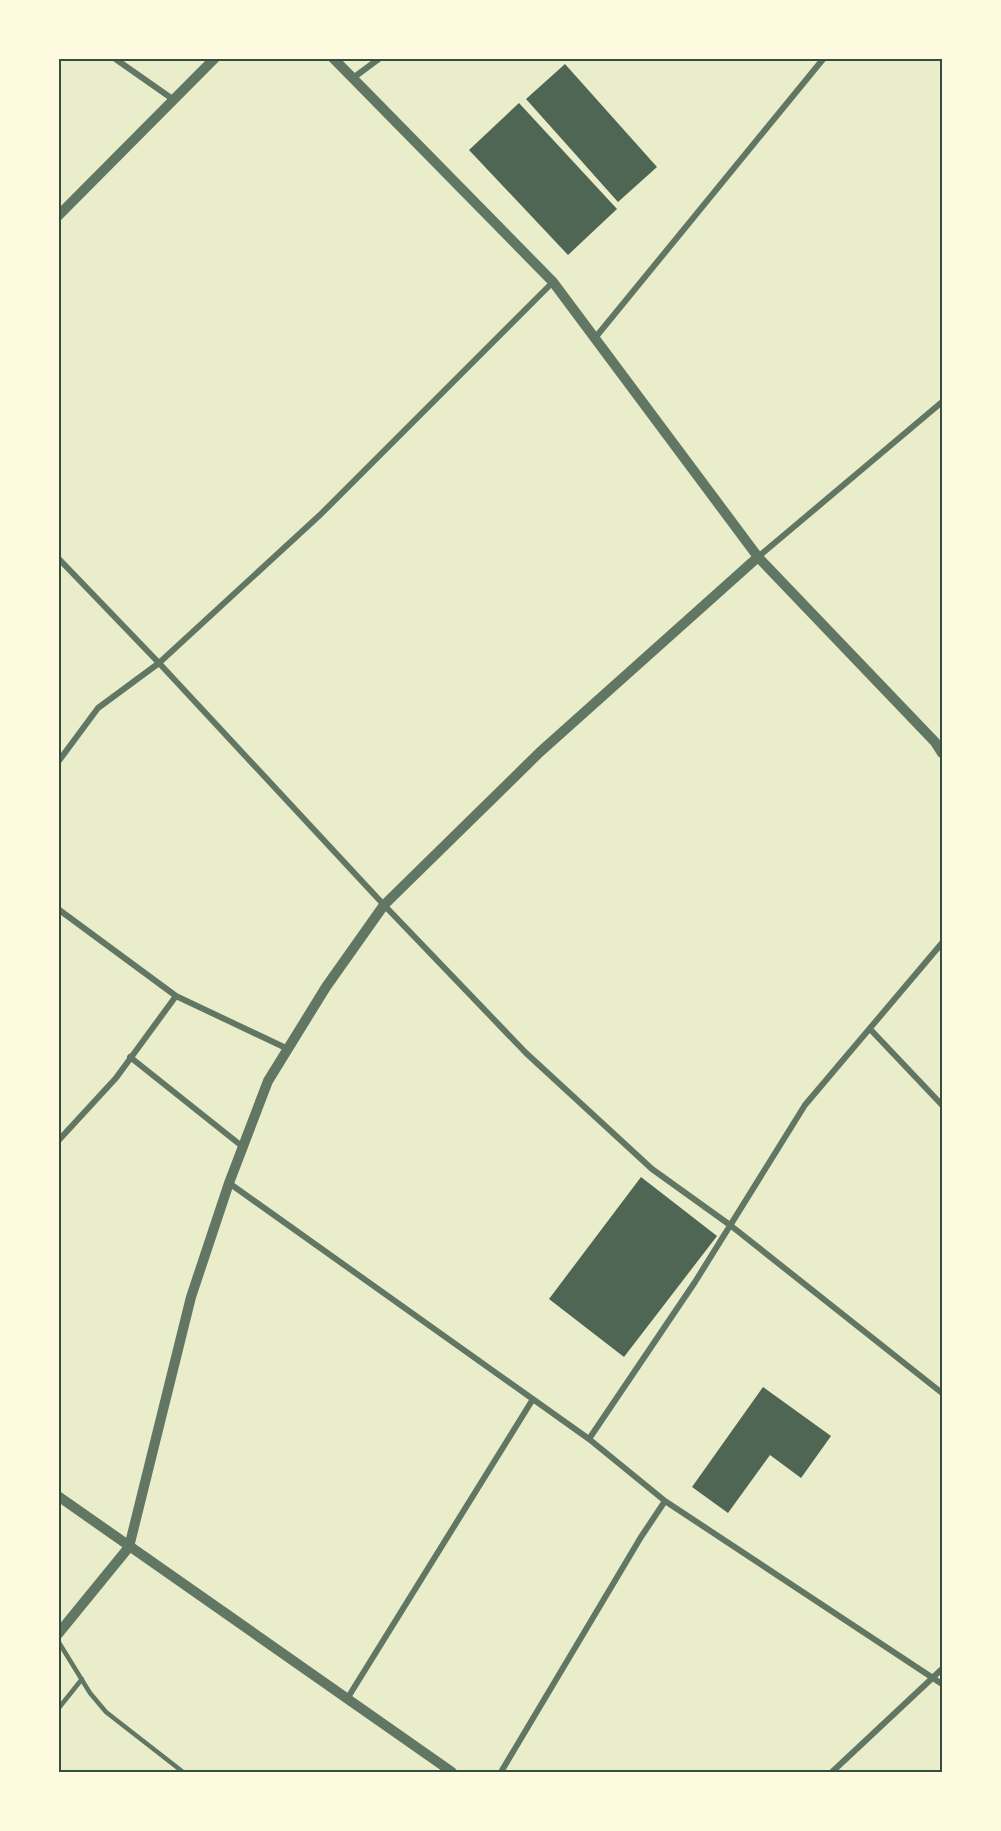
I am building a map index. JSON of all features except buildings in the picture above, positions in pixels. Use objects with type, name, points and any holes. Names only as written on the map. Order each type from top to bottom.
[{"type":"street","points":[[114,58],[174,100]]},
{"type":"street","points":[[58,216],[215,58]]},
{"type":"street","points":[[333,58],[553,282],[758,557],[935,742],[942,753]]},
{"type":"street","points":[[352,78],[380,58]]},
{"type":"street","points":[[595,338],[824,58]]},
{"type":"street","points":[[58,762],[98,708],[159,663],[321,514],[553,282]]},
{"type":"street","points":[[58,1634],[129,1547],[191,1297],[229,1183],[268,1081],[326,987],[384,904],[540,752],[758,557],[942,402]]},
{"type":"street","points":[[58,558],[526,1053],[652,1169],[730,1225],[942,1393]]},
{"type":"street","points":[[58,909],[176,996],[288,1049]]},
{"type":"street","points":[[589,1439],[695,1282],[805,1105],[942,943]]},
{"type":"street","points":[[58,1141],[116,1078],[176,996]]},
{"type":"street","points":[[870,1029],[942,1104]]},
{"type":"street","points":[[130,1057],[243,1147]]},
{"type":"street","points":[[229,1183],[589,1439],[665,1501],[942,1684]]},
{"type":"street","points":[[347,1699],[533,1399]]},
{"type":"street","points":[[58,1496],[452,1773]]},
{"type":"street","points":[[501,1773],[641,1537],[665,1501]]},
{"type":"street","points":[[832,1773],[942,1669]]},
{"type":"lane","points":[[58,1641],[90,1693],[106,1712],[183,1773]]},
{"type":"lane","points":[[58,1710],[82,1679]]}]
